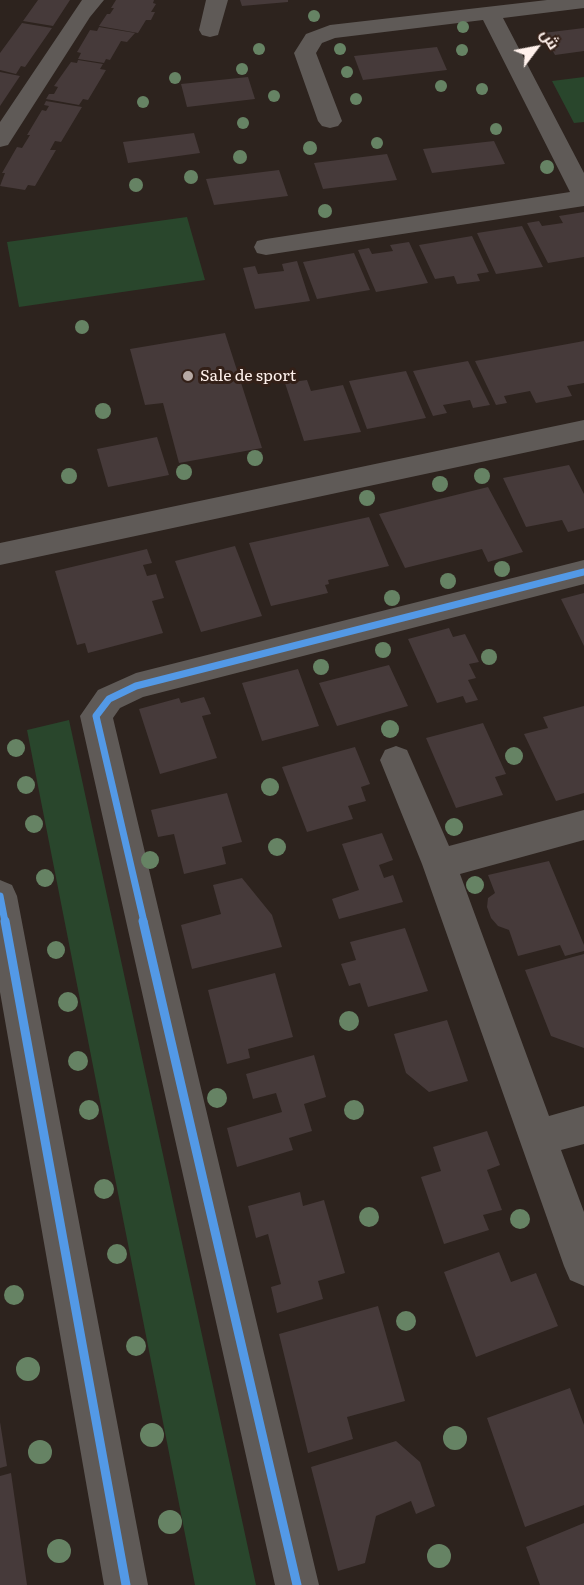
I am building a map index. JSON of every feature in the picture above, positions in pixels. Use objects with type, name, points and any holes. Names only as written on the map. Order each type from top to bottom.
[{"type":"street","points":[[0,140],[81,14],[93,0]]},
{"type":"street","points":[[210,30],[217,0]]},
{"type":"street","points":[[330,122],[305,52],[314,39],[376,17],[490,13],[584,2]]},
{"type":"street","points":[[266,248],[584,197],[490,13]]},
{"type":"street","points":[[0,554],[584,430]]},
{"type":"street","points":[[297,1585],[96,716],[109,699],[136,686],[584,572]]},
{"type":"street","points":[[396,760],[439,864],[584,1266]]},
{"type":"street","points":[[439,864],[584,825]]},
{"type":"street","points":[[0,896],[126,1585]]},
{"type":"street","points":[[539,1138],[584,1125]]},
{"type":"green space","points":[[584,77],[584,122],[574,123],[552,81]]},
{"type":"green space","points":[[187,217],[205,280],[19,307],[7,242]]},
{"type":"green space","points":[[69,720],[256,1585],[195,1585],[27,730]]},
{"type":"building","points":[[38,0],[70,0],[53,26],[23,21]]},
{"type":"building","points":[[116,0],[154,0],[153,3],[156,4],[151,12],[155,12],[151,20],[146,20],[138,33],[99,26],[114,8],[111,8]]},
{"type":"building","points":[[240,0],[288,0],[288,2],[242,6]]},
{"type":"building","points":[[22,23],[52,28],[25,67],[21,66],[16,74],[0,70],[0,53]]},
{"type":"building","points":[[99,27],[135,33],[127,42],[121,41],[110,60],[106,59],[104,63],[78,59],[81,53],[77,52],[90,30],[97,31]]},
{"type":"building","points":[[584,28],[584,51],[555,55],[543,33]]},
{"type":"building","points":[[437,47],[447,70],[363,80],[354,56]]},
{"type":"building","points":[[78,60],[103,64],[100,69],[106,70],[88,100],[83,99],[79,105],[46,99],[49,94],[54,94],[58,87],[54,86],[71,62],[77,63]]},
{"type":"building","points":[[0,72],[20,76],[0,106]]},
{"type":"building","points":[[248,77],[255,99],[187,107],[181,84]]},
{"type":"building","points":[[46,101],[82,107],[61,142],[55,141],[50,150],[56,150],[35,186],[28,185],[25,190],[0,186],[5,173],[2,173],[17,147],[22,148],[42,110],[46,111],[49,106],[44,105]]},
{"type":"building","points":[[194,133],[200,153],[128,163],[123,142]]},
{"type":"building","points":[[494,141],[505,164],[432,173],[423,149]]},
{"type":"building","points":[[387,154],[397,180],[323,189],[314,163]]},
{"type":"building","points":[[279,170],[288,196],[214,205],[206,179]]},
{"type":"building","points":[[584,212],[584,257],[548,263],[527,223],[539,221],[542,226],[563,223],[559,216]]},
{"type":"building","points":[[522,226],[543,267],[496,274],[477,233]]},
{"type":"building","points":[[472,236],[489,272],[477,274],[480,281],[457,284],[454,276],[435,279],[419,245]]},
{"type":"building","points":[[409,242],[428,283],[376,292],[358,250],[369,248],[372,254],[393,251],[390,245]]},
{"type":"building","points":[[354,253],[370,290],[317,299],[303,262]]},
{"type":"building","points":[[297,261],[310,301],[255,309],[243,268],[255,266],[258,274],[284,271],[282,264]]},
{"type":"building","name":"Sale de sport","points":[[225,333],[262,448],[179,463],[163,403],[145,405],[130,349]]},
{"type":"building","points":[[584,341],[584,383],[567,386],[572,396],[536,403],[530,391],[504,396],[507,403],[496,405],[475,361]]},
{"type":"building","points":[[468,361],[490,405],[473,408],[470,400],[443,405],[447,413],[433,416],[413,371]]},
{"type":"building","points":[[406,371],[426,418],[367,429],[349,381]]},
{"type":"building","points":[[307,380],[311,391],[343,385],[361,432],[304,441],[285,383]]},
{"type":"building","points":[[157,437],[169,475],[108,487],[97,449]]},
{"type":"building","points":[[569,465],[584,494],[584,528],[568,532],[562,520],[526,527],[503,478]]},
{"type":"building","points":[[488,487],[523,552],[488,562],[482,549],[405,568],[379,514]]},
{"type":"building","points":[[369,517],[389,566],[328,580],[329,584],[325,585],[328,593],[271,606],[249,543]]},
{"type":"building","points":[[235,546],[262,616],[201,632],[175,561]]},
{"type":"building","points":[[147,549],[152,563],[143,565],[147,576],[156,574],[164,598],[152,601],[163,633],[88,653],[85,643],[77,645],[55,571]]},
{"type":"building","points":[[584,593],[584,646],[561,599]]},
{"type":"building","points":[[449,628],[453,637],[465,634],[479,662],[469,664],[476,678],[468,680],[478,700],[466,703],[463,696],[437,703],[408,639]]},
{"type":"building","points":[[389,665],[408,706],[337,726],[319,683]]},
{"type":"building","points":[[298,669],[319,726],[262,741],[242,683]]},
{"type":"building","points":[[204,697],[211,714],[202,716],[217,758],[160,774],[139,709],[179,698],[181,703]]},
{"type":"building","points":[[584,706],[584,793],[556,801],[524,734],[548,728],[543,717]]},
{"type":"building","points":[[483,723],[506,774],[495,777],[503,795],[456,808],[426,738]]},
{"type":"building","points":[[355,747],[370,784],[361,787],[366,801],[348,806],[353,819],[307,832],[282,767]]},
{"type":"building","points":[[227,793],[242,842],[222,847],[226,864],[184,874],[174,834],[158,837],[151,810]]},
{"type":"building","points":[[382,833],[393,860],[379,865],[384,878],[393,875],[403,902],[339,919],[332,899],[359,890],[342,844]]},
{"type":"building","points":[[549,861],[584,945],[584,951],[565,956],[560,945],[518,956],[509,930],[498,926],[491,918],[487,907],[488,898],[495,893],[488,875]]},
{"type":"building","points":[[242,878],[272,915],[282,947],[192,969],[181,925],[221,914],[213,885]]},
{"type":"building","points":[[405,928],[428,991],[368,1007],[360,983],[349,986],[341,964],[356,960],[350,942]]},
{"type":"building","points":[[584,954],[584,1048],[551,1036],[525,970]]},
{"type":"building","points":[[275,973],[293,1037],[248,1049],[250,1058],[227,1064],[208,990]]},
{"type":"building","points":[[447,1020],[468,1081],[429,1092],[406,1073],[394,1034]]},
{"type":"building","points":[[314,1055],[326,1097],[304,1104],[312,1131],[289,1138],[293,1150],[237,1167],[227,1128],[282,1112],[276,1093],[253,1099],[246,1074]]},
{"type":"building","points":[[487,1131],[500,1165],[487,1170],[502,1210],[483,1215],[489,1230],[444,1244],[421,1177],[441,1171],[433,1147]]},
{"type":"building","points":[[300,1192],[303,1206],[324,1200],[345,1273],[318,1281],[323,1299],[277,1313],[271,1287],[281,1284],[268,1234],[256,1238],[248,1206]]},
{"type":"building","points":[[499,1252],[511,1282],[536,1273],[558,1326],[476,1357],[444,1272]]},
{"type":"building","points":[[378,1306],[405,1401],[347,1417],[353,1439],[308,1453],[279,1334]]},
{"type":"building","points":[[570,1388],[584,1425],[584,1505],[525,1527],[487,1418]]},
{"type":"building","points":[[0,1422],[7,1466],[0,1468]]},
{"type":"building","points":[[396,1441],[420,1462],[435,1506],[416,1514],[411,1501],[376,1516],[365,1563],[338,1571],[311,1467]]},
{"type":"building","points":[[11,1473],[27,1585],[0,1585],[0,1476]]},
{"type":"building","points":[[584,1523],[584,1585],[540,1585],[526,1547]]},
{"type":"cycle path","points":[[297,1585],[96,716],[109,699],[136,686],[584,572]]},
{"type":"cycle path","points":[[0,896],[126,1585]]},
{"type":"place","name":"Sale de sport","points":[[188,376]]}]
